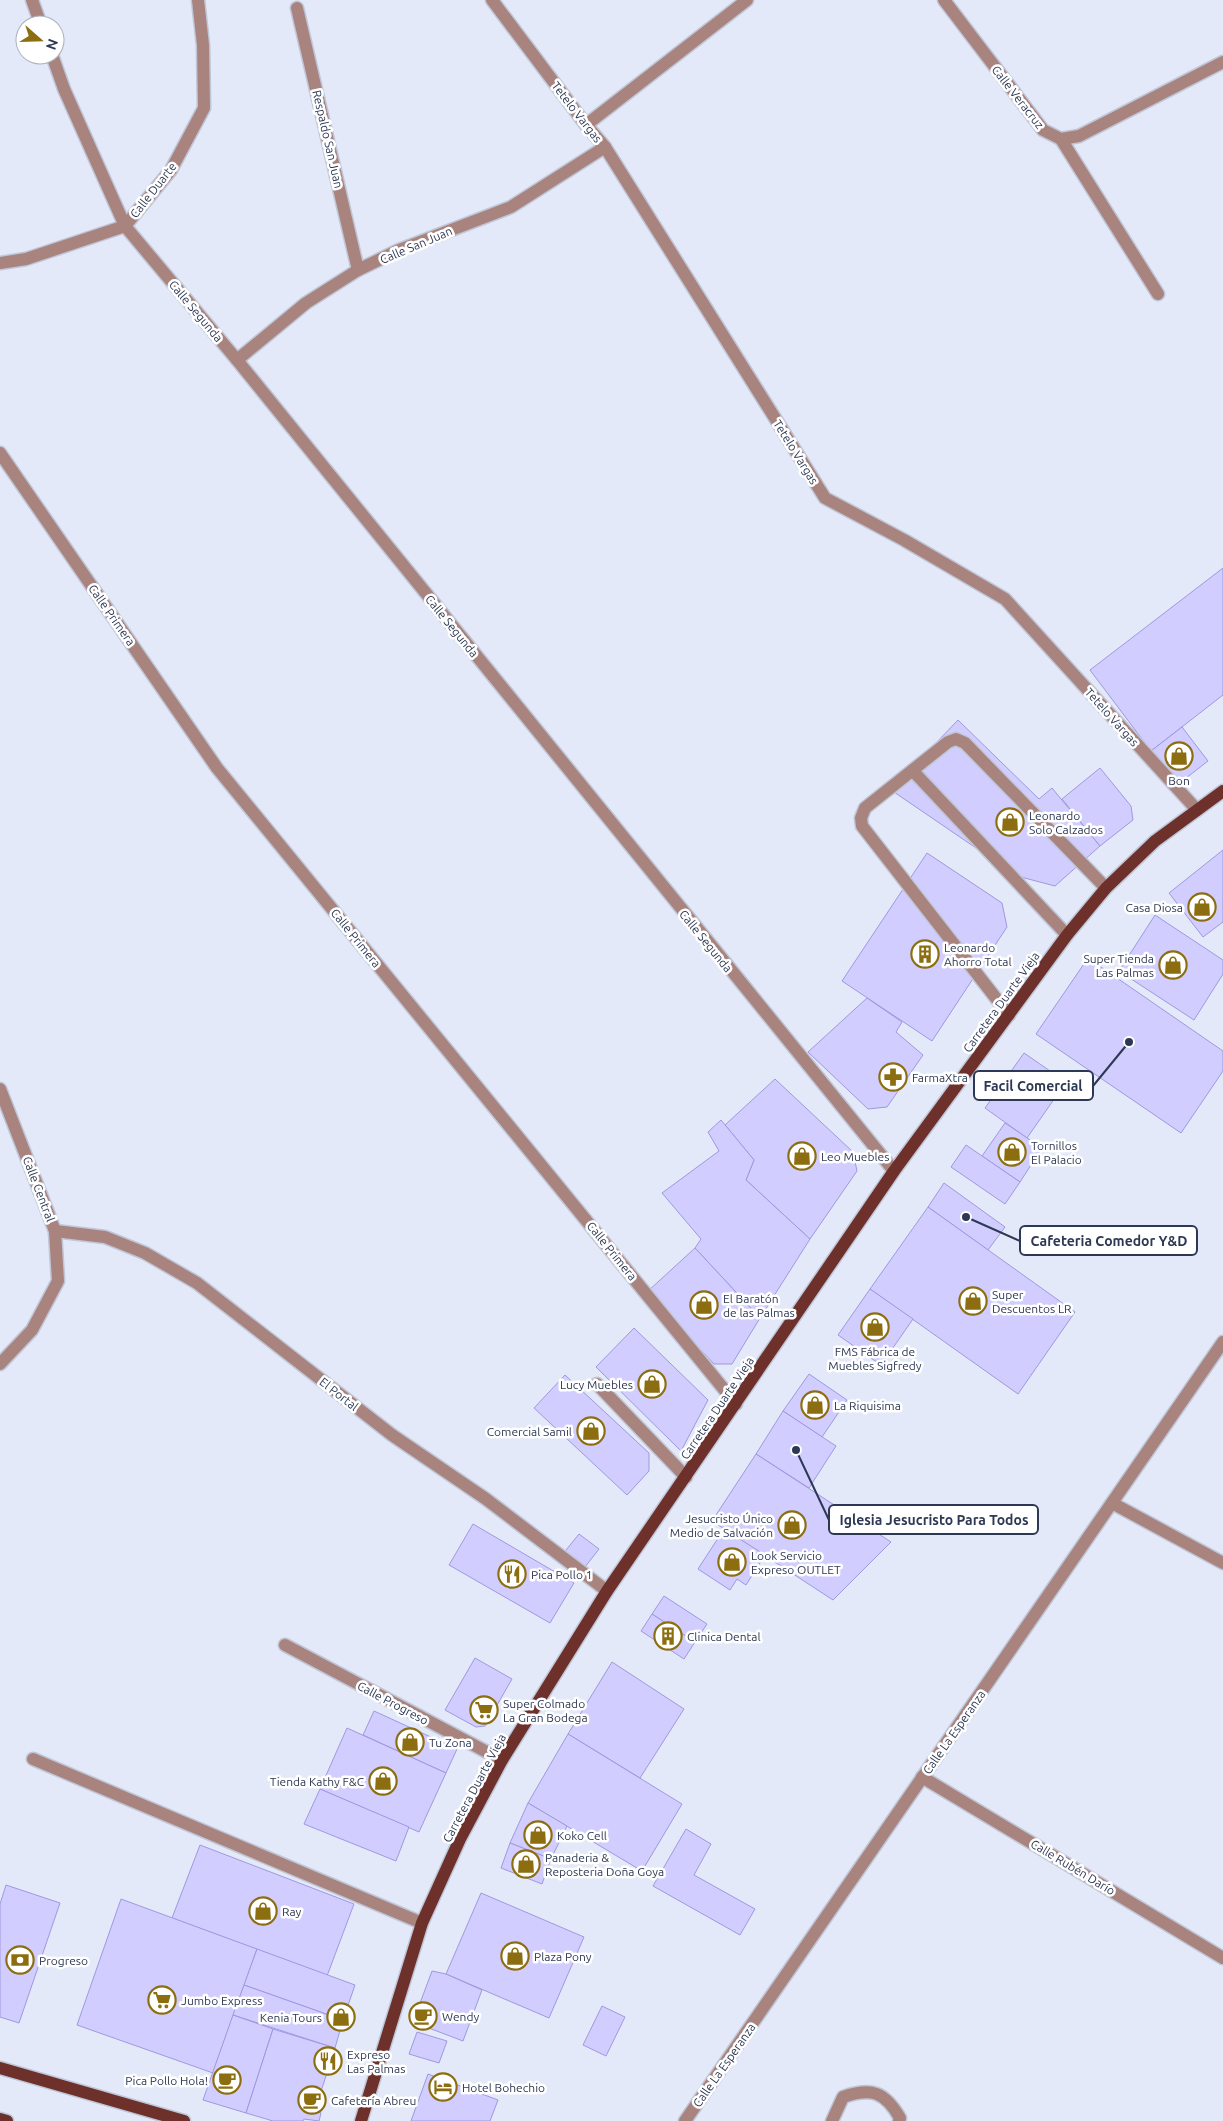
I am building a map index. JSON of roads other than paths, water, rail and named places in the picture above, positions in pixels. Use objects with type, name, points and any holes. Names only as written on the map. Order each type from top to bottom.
[{"type":"main road","name":"Carretera Duarte Vieja","points":[[361,2121],[422,1924],[460,1839],[502,1760],[607,1591],[894,1171],[1067,934],[1106,888],[1155,841],[1223,791]]},
{"type":"main road","points":[[0,2068],[184,2121]]},
{"type":"main road","points":[[0,2119],[6,2121]]},
{"type":"street","points":[[32,0],[37,15]]},
{"type":"street","name":"Calle Duarte","points":[[0,263],[26,259],[125,226],[171,170],[204,108],[203,45],[198,0]]},
{"type":"street","name":"Tetelo Vargas","points":[[492,0],[586,126],[605,147],[825,498],[904,540],[1005,599],[1197,810]]},
{"type":"street","points":[[586,126],[747,0]]},
{"type":"street","name":"Calle Veracruz","points":[[944,0],[1043,130],[1061,139]]},
{"type":"street","name":"Respaldo San Juan","points":[[297,8],[358,270]]},
{"type":"street","points":[[1158,294],[1061,139],[1079,136],[1223,62]]},
{"type":"street","name":"Calle Segunda","points":[[56,65],[125,226],[237,360],[894,1171]]},
{"type":"street","name":"Calle San Juan","points":[[237,360],[306,302],[358,270],[399,250],[511,206],[605,147]]},
{"type":"street","name":"Calle Primera","points":[[0,453],[217,768],[736,1404]]},
{"type":"street","points":[[1009,1015],[862,826],[861,818],[865,808],[948,742],[956,739],[966,743],[1106,888]]},
{"type":"street","points":[[913,771],[1067,934]]},
{"type":"street","name":"Calle Central","points":[[0,1088],[55,1231],[58,1281],[32,1330],[0,1364]]},
{"type":"street","name":"El Portal","points":[[55,1231],[105,1238],[145,1253],[197,1283],[392,1436],[486,1499],[607,1591]]},
{"type":"street","name":"Calle La Esperanza","points":[[685,2121],[1223,1342]]},
{"type":"street","points":[[597,1384],[686,1477]]},
{"type":"street","points":[[1112,1504],[1223,1563]]},
{"type":"street","name":"Calle Progreso","points":[[285,1645],[502,1760]]},
{"type":"street","points":[[33,1759],[422,1924]]},
{"type":"street","name":"Calle Rubén Darío","points":[[922,1777],[1223,1958]]},
{"type":"street","points":[[832,2121],[843,2097],[860,2091],[876,2093],[891,2102],[900,2118],[899,2121]]},
{"type":"place","name":"Bon","points":[[1179,756]]},
{"type":"place","name":"Leonardo Solo Calzados","points":[[1010,822]]},
{"type":"place","name":"Casa Diosa","points":[[1202,907]]},
{"type":"place","name":"Leonardo Ahorro Total","points":[[925,954]]},
{"type":"place","name":"Super Tienda Las Palmas","points":[[1173,965]]},
{"type":"place","name":"Facil Comercial","points":[[1129,1042]]},
{"type":"place","name":"FarmaXtra","points":[[893,1077]]},
{"type":"place","name":"Tornillos El Palacio","points":[[1012,1152]]},
{"type":"place","name":"Leo Muebles","points":[[802,1156]]},
{"type":"place","name":"Cafeteria Comedor Y&D","points":[[966,1217]]},
{"type":"place","name":"Super Descuentos LR","points":[[973,1301]]},
{"type":"place","name":"El Baratón de las Palmas","points":[[704,1305]]},
{"type":"place","name":"FMS Fábrica de Muebles Sigfredy","points":[[875,1327]]},
{"type":"place","name":"Lucy Muebles","points":[[652,1384]]},
{"type":"place","name":"La Riquisima","points":[[815,1405]]},
{"type":"place","name":"Comercial Samil","points":[[591,1431]]},
{"type":"place","name":"Iglesia Jesucristo Para Todos","points":[[796,1450]]},
{"type":"place","name":"Jesucristo Único Medio de Salvación","points":[[792,1525]]},
{"type":"place","name":"Look Servicio Expreso OUTLET","points":[[732,1562]]},
{"type":"place","name":"Pica Pollo 1","points":[[512,1574]]},
{"type":"place","name":"Clinica Dental","points":[[668,1636]]},
{"type":"place","name":"Super Colmado La Gran Bodega","points":[[484,1710]]},
{"type":"place","name":"Tu Zona","points":[[410,1742]]},
{"type":"place","name":"Tienda Kathy F&C","points":[[383,1781]]},
{"type":"place","name":"Koko Cell","points":[[538,1835]]},
{"type":"place","name":"Panaderia & Reposteria Doña Goya","points":[[526,1864]]},
{"type":"place","name":"Ray","points":[[263,1911]]},
{"type":"place","name":"Plaza Pony","points":[[515,1956]]},
{"type":"place","name":"Progreso","points":[[20,1960]]},
{"type":"place","name":"Jumbo Express","points":[[162,2000]]},
{"type":"place","name":"Wendy","points":[[423,2016]]},
{"type":"place","name":"Kenia Tours","points":[[341,2017]]},
{"type":"place","name":"Expreso Las Palmas","points":[[328,2061]]},
{"type":"place","name":"Pica Pollo Hola!","points":[[227,2080]]},
{"type":"place","name":"Hotel Bohechio","points":[[443,2087]]},
{"type":"place","name":"Cafetería Abreu","points":[[312,2100]]}]
